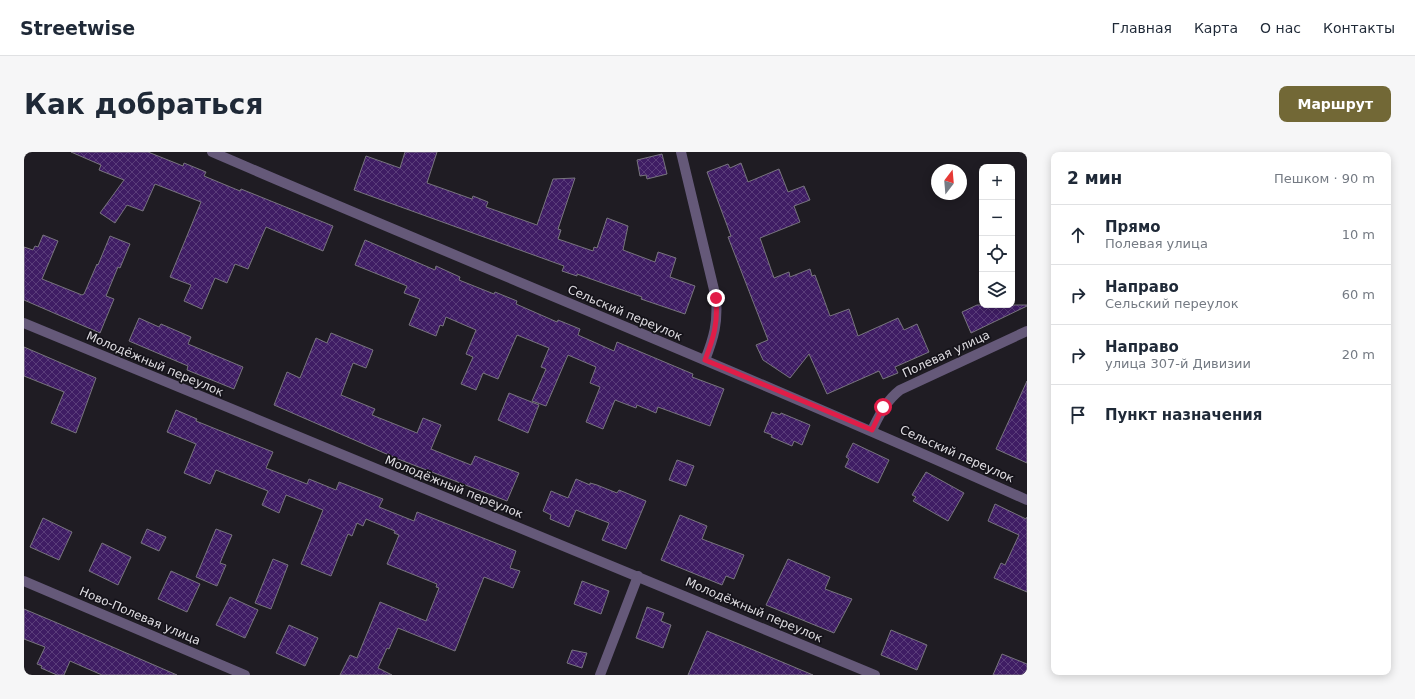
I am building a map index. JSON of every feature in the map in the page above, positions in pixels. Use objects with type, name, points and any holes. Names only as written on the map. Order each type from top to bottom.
[{"type":"street","name":"Сельский переулок","points":[[212,152],[437,249],[872,430],[1027,500]]},
{"type":"street","points":[[682,152],[716,298],[717,315],[715,333],[705,360]]},
{"type":"street","name":"Молодёжный переулок","points":[[24,323],[875,675]]},
{"type":"street","name":"Полевая улица","points":[[872,430],[883,407],[890,398],[900,390],[1027,331]]},
{"type":"street","points":[[600,675],[638,576]]},
{"type":"street","name":"Ново-Полевая улица","points":[[24,581],[245,675]]},
{"type":"building","points":[[71,152],[148,152],[183,166],[184,163],[206,172],[204,176],[240,191],[241,189],[333,226],[323,251],[266,227],[248,269],[235,264],[227,283],[215,278],[202,309],[184,301],[191,285],[170,277],[201,202],[155,184],[143,211],[127,205],[115,223],[100,213],[124,180],[99,170],[101,165]]},
{"type":"building","points":[[405,152],[437,152],[427,183],[472,199],[473,196],[488,202],[486,207],[537,225],[553,179],[575,178],[558,229],[561,230],[558,239],[593,251],[594,247],[597,248],[607,218],[628,226],[623,250],[655,262],[658,252],[676,258],[670,277],[695,286],[685,314],[641,299],[642,297],[577,274],[577,276],[562,271],[564,266],[354,190],[366,156],[400,168]]},
{"type":"building","points":[[662,154],[667,174],[647,179],[646,175],[640,176],[637,160]]},
{"type":"building","points":[[741,163],[748,182],[779,169],[788,192],[804,186],[810,200],[794,206],[800,222],[760,238],[774,278],[789,272],[790,277],[810,269],[812,276],[815,275],[830,316],[849,309],[858,336],[898,318],[904,330],[917,324],[929,352],[895,367],[898,373],[883,379],[879,371],[827,394],[809,354],[790,378],[763,360],[756,345],[768,340],[728,237],[731,236],[707,172],[728,164],[730,168]]},
{"type":"building","points":[[43,235],[58,241],[42,279],[82,295],[84,294],[97,264],[98,265],[110,236],[130,244],[120,268],[118,267],[106,296],[114,299],[100,333],[24,300],[24,247],[33,250],[35,246],[38,247]]},
{"type":"building","points":[[365,240],[435,270],[436,266],[460,277],[459,280],[494,294],[495,292],[517,301],[516,304],[557,322],[558,320],[580,329],[578,335],[614,351],[617,342],[693,374],[692,377],[724,389],[710,426],[658,407],[656,413],[637,405],[636,408],[615,400],[603,429],[586,422],[600,387],[590,383],[596,367],[568,355],[546,406],[532,401],[546,369],[541,367],[549,348],[517,335],[498,379],[483,373],[476,390],[461,384],[473,357],[466,354],[476,330],[446,317],[443,326],[440,325],[436,336],[409,325],[420,299],[404,293],[407,286],[355,265]]},
{"type":"building","points":[[977,305],[979,305],[979,308],[1015,308],[1015,305],[1027,305],[971,333],[962,312]]},
{"type":"building","points":[[139,318],[159,327],[161,324],[191,337],[188,344],[243,367],[234,389],[187,370],[188,366],[129,341]]},
{"type":"building","points":[[331,333],[373,350],[366,368],[353,363],[341,395],[375,409],[372,415],[417,433],[423,418],[441,425],[431,449],[471,465],[475,456],[519,473],[507,501],[398,459],[274,405],[287,372],[300,378],[316,338],[327,343]]},
{"type":"building","points":[[24,347],[96,378],[76,433],[51,423],[64,392],[24,376]]},
{"type":"building","points":[[1027,381],[1027,463],[996,449]]},
{"type":"building","points":[[509,393],[539,405],[528,433],[498,420]]},
{"type":"building","points":[[176,410],[197,419],[196,421],[273,452],[266,468],[307,484],[309,479],[336,490],[339,482],[383,499],[379,507],[414,521],[417,512],[516,551],[510,568],[520,571],[513,588],[484,577],[455,651],[398,628],[389,649],[387,648],[378,668],[392,675],[340,675],[350,655],[357,658],[380,602],[426,621],[439,588],[436,587],[437,584],[387,564],[399,535],[394,533],[395,531],[366,519],[363,526],[357,523],[352,536],[348,534],[331,576],[301,564],[323,510],[286,495],[279,513],[262,505],[268,491],[216,470],[210,484],[184,473],[196,444],[167,432]]},
{"type":"building","points":[[772,412],[780,415],[781,413],[810,425],[802,445],[794,441],[792,446],[771,437],[772,435],[764,432]]},
{"type":"building","points":[[853,443],[889,460],[878,483],[845,467],[849,459],[846,457]]},
{"type":"building","points":[[677,460],[694,466],[686,486],[669,480]]},
{"type":"building","points":[[926,472],[964,493],[948,521],[913,501],[916,497],[912,495]]},
{"type":"building","points":[[576,479],[617,493],[619,490],[646,501],[626,549],[602,540],[609,523],[576,510],[569,527],[550,519],[551,515],[543,511],[551,491],[568,498]]},
{"type":"building","points":[[995,504],[1026,519],[1027,517],[1027,592],[994,578],[1001,563],[1005,565],[1019,535],[988,521]]},
{"type":"building","points":[[680,515],[707,526],[702,539],[744,555],[734,579],[726,576],[722,585],[661,560]]},
{"type":"building","points":[[43,518],[72,532],[59,560],[30,547]]},
{"type":"building","points":[[147,529],[166,537],[159,551],[141,543]]},
{"type":"building","points":[[216,529],[232,535],[220,563],[226,565],[217,586],[196,577]]},
{"type":"building","points":[[102,543],[131,557],[118,585],[89,571]]},
{"type":"building","points":[[273,559],[288,565],[271,609],[255,603]]},
{"type":"building","points":[[788,559],[830,577],[825,589],[852,599],[834,633],[766,605]]},
{"type":"building","points":[[171,571],[200,584],[187,612],[158,599]]},
{"type":"building","points":[[582,581],[609,591],[601,614],[574,604]]},
{"type":"building","points":[[230,597],[258,610],[245,638],[216,625]]},
{"type":"building","points":[[647,607],[664,613],[661,621],[671,625],[663,648],[636,638]]},
{"type":"building","points":[[24,609],[177,675],[102,675],[70,661],[64,675],[57,675],[41,668],[42,666],[37,664],[45,647],[24,639]]},
{"type":"building","points":[[289,625],[318,638],[305,666],[276,653]]},
{"type":"building","points":[[891,630],[927,645],[917,670],[881,655]]},
{"type":"building","points":[[707,631],[744,646],[813,675],[688,675]]},
{"type":"building","points":[[572,650],[587,653],[582,668],[567,663]]},
{"type":"building","points":[[1002,654],[1027,664],[1027,675],[993,675]]},
{"type":"route","points":[[716,298],[717,315],[715,333],[705,360],[872,430],[883,407]]}]
